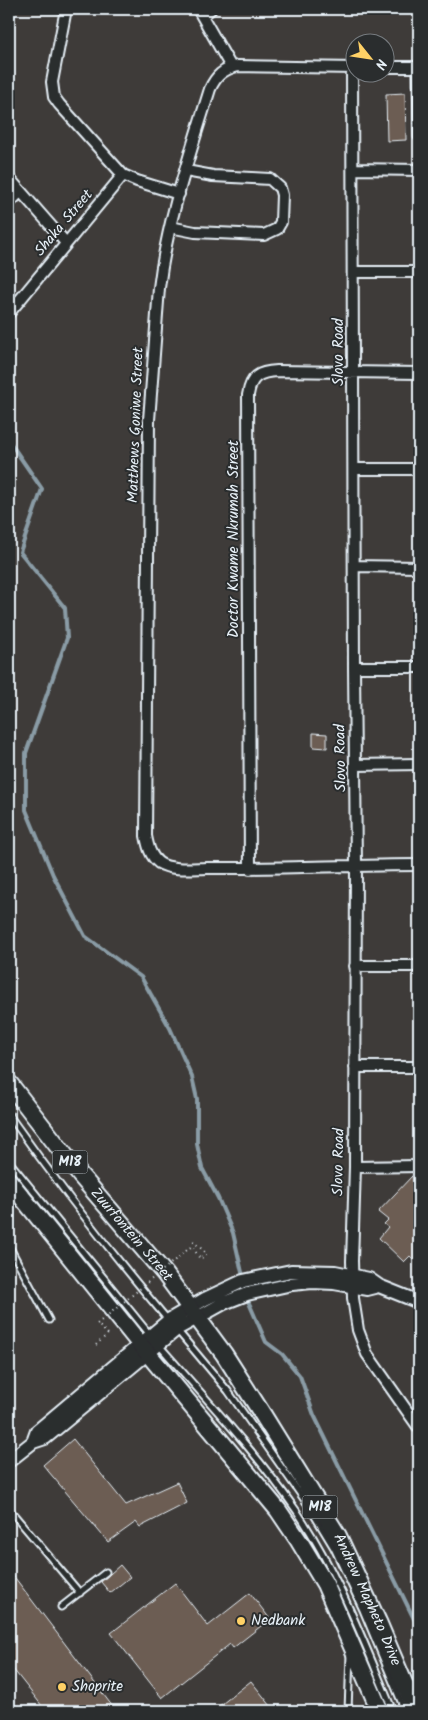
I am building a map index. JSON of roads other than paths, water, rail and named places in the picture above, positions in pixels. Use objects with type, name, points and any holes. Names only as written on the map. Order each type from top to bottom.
[{"type":"main road","name":"Zuurfontein Street","points":[[9,1083],[80,1175],[165,1274],[194,1312]]},
{"type":"main road","name":"M18","points":[[9,1181],[149,1344]]},
{"type":"main road","name":"Andrew Mapheto Drive","points":[[194,1312],[264,1415],[338,1536],[378,1622],[416,1711]]},
{"type":"main road","name":"Andrew Mapheto Drive","points":[[149,1344],[278,1510],[299,1541],[325,1584],[380,1711]]},
{"type":"street","points":[[66,9],[53,73],[52,89],[54,97],[66,113],[123,174],[137,181],[179,194]]},
{"type":"street","points":[[204,11],[231,67],[346,68]]},
{"type":"street","name":"Matthews Goniwe Street","points":[[231,67],[219,74],[210,89],[170,226],[158,288],[148,420],[146,836],[152,856],[160,863],[178,867],[250,869]]},
{"type":"street","points":[[396,68],[418,68]]},
{"type":"street","name":"Slovo Road","points":[[354,82],[353,373],[356,865],[355,1167],[352,1280],[356,1323],[367,1354],[419,1428]]},
{"type":"street","points":[[353,169],[419,170]]},
{"type":"street","points":[[170,226],[195,232],[264,235],[278,229],[281,222],[282,195],[280,188],[270,179],[213,176],[186,171]]},
{"type":"street","name":"Shaka Street","points":[[9,313],[123,174]]},
{"type":"street","points":[[9,178],[66,243]]},
{"type":"street","points":[[9,203],[20,192]]},
{"type":"street","points":[[354,272],[419,272]]},
{"type":"street","name":"Doctor Kwame Nkrumah Street","points":[[250,869],[248,415],[250,386],[254,378],[264,372],[419,373]]},
{"type":"street","points":[[355,469],[419,470]]},
{"type":"street","points":[[354,566],[419,567]]},
{"type":"street","points":[[354,667],[419,667]]},
{"type":"street","points":[[356,765],[419,764]]},
{"type":"street","points":[[250,869],[419,865]]},
{"type":"street","points":[[355,966],[419,966]]},
{"type":"street","points":[[355,1067],[419,1067]]},
{"type":"street","points":[[355,1167],[419,1166]]},
{"type":"street","points":[[9,1462],[33,1442],[46,1438],[149,1344],[173,1325],[222,1297],[243,1281],[273,1274],[312,1270],[352,1280],[367,1289],[379,1286],[419,1302]]},
{"type":"street","points":[[222,1297],[312,1282],[352,1280]]},
{"type":"lane","points":[[417,138],[418,68]]},
{"type":"lane","points":[[9,1115],[50,1173],[139,1286],[228,1391],[308,1505],[334,1548],[363,1610],[405,1711]]},
{"type":"lane","points":[[9,1161],[149,1344],[244,1444],[296,1511],[338,1582],[393,1711]]},
{"type":"lane","points":[[9,1246],[49,1320]]},
{"type":"lane","points":[[10,1510],[80,1592]]},
{"type":"lane","points":[[61,1607],[106,1572]]},
{"type":"lane","points":[[348,1711],[350,1640]]},
{"type":"waterway","points":[[9,441],[42,489],[20,552],[65,608],[67,638],[26,753],[26,810],[53,875],[85,936],[141,977],[170,1028],[192,1077],[197,1099],[197,1144],[202,1168],[218,1198],[233,1233],[249,1303],[266,1342],[282,1354],[300,1376],[314,1415],[419,1629]]},
{"type":"place","name":"Nedbank","points":[[241,1621]]},
{"type":"place","name":"Shoprite","points":[[62,1687]]}]
